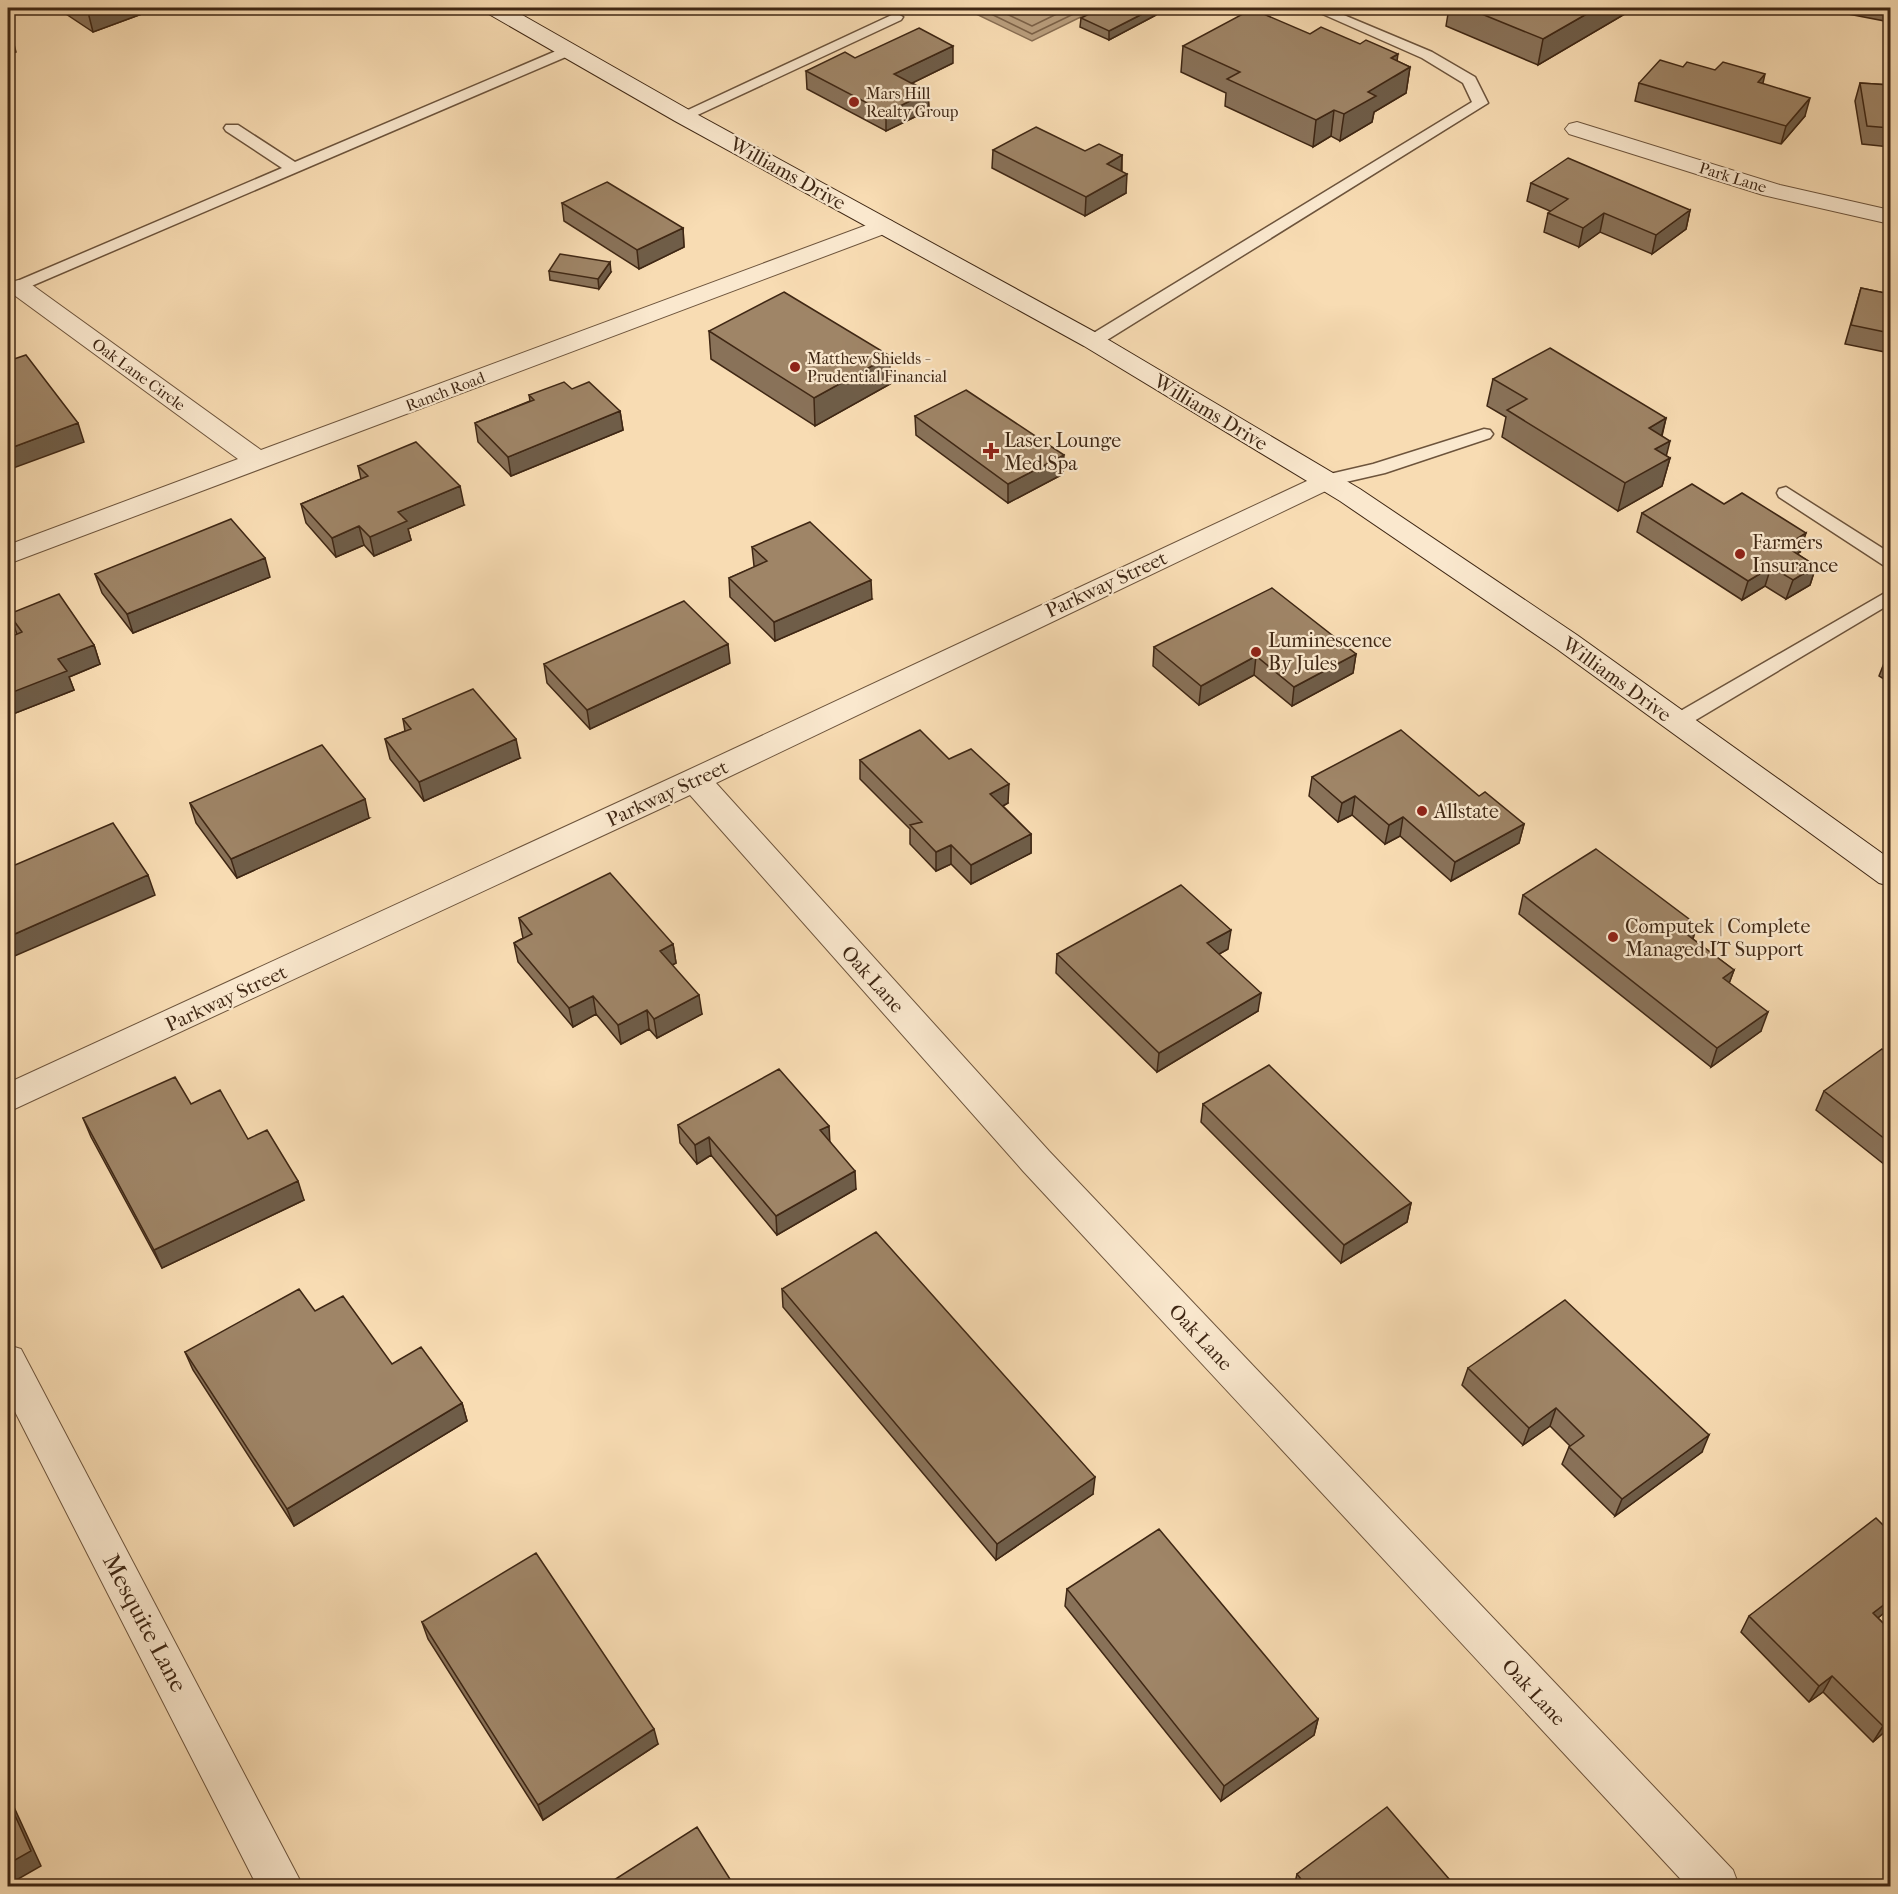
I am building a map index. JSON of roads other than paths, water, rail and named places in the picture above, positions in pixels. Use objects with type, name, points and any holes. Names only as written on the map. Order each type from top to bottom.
[{"type":"street","name":"Williams Drive","points":[[495,8],[683,116],[1093,341],[1350,495],[1567,642],[1890,875]]},
{"type":"street","name":"Park Lane","points":[[1577,129],[1757,185],[1858,212],[1890,218]]},
{"type":"street","name":"Ranch Road","points":[[8,555],[883,226]]},
{"type":"street","name":"Oak Lane Circle","points":[[13,289],[258,461]]},
{"type":"street","name":"Parkway Street","points":[[8,1098],[696,780],[1324,481]]},
{"type":"street","name":"Oak Lane","points":[[696,780],[1036,1161],[1717,1887]]},
{"type":"street","name":"Mesquite Lane","points":[[8,1361],[281,1887]]},
{"type":"lane","points":[[1093,341],[1480,103],[1470,80],[1427,55],[1316,8]]},
{"type":"lane","points":[[683,116],[896,17]]},
{"type":"lane","points":[[13,289],[570,50]]},
{"type":"lane","points":[[232,128],[294,169]]},
{"type":"lane","points":[[1324,481],[1378,469],[1484,434]]},
{"type":"lane","points":[[1786,493],[1890,561]]},
{"type":"lane","points":[[1677,722],[1890,596]]},
{"type":"water","points":[[984,8],[1099,8],[1032,41],[974,13]]},
{"type":"place","name":"Mars Hill Realty Group","points":[[854,102]]},
{"type":"place","name":"Matthew Shields - Prudential Financial","points":[[795,367]]},
{"type":"place","name":"Laser Lounge Med Spa","points":[[991,451]]},
{"type":"place","name":"Farmers Insurance","points":[[1740,554]]},
{"type":"place","name":"Luminescence By Jules","points":[[1256,652]]},
{"type":"place","name":"Allstate","points":[[1422,811]]},
{"type":"place","name":"Computek | Complete Managed IT Support","points":[[1613,937]]}]
